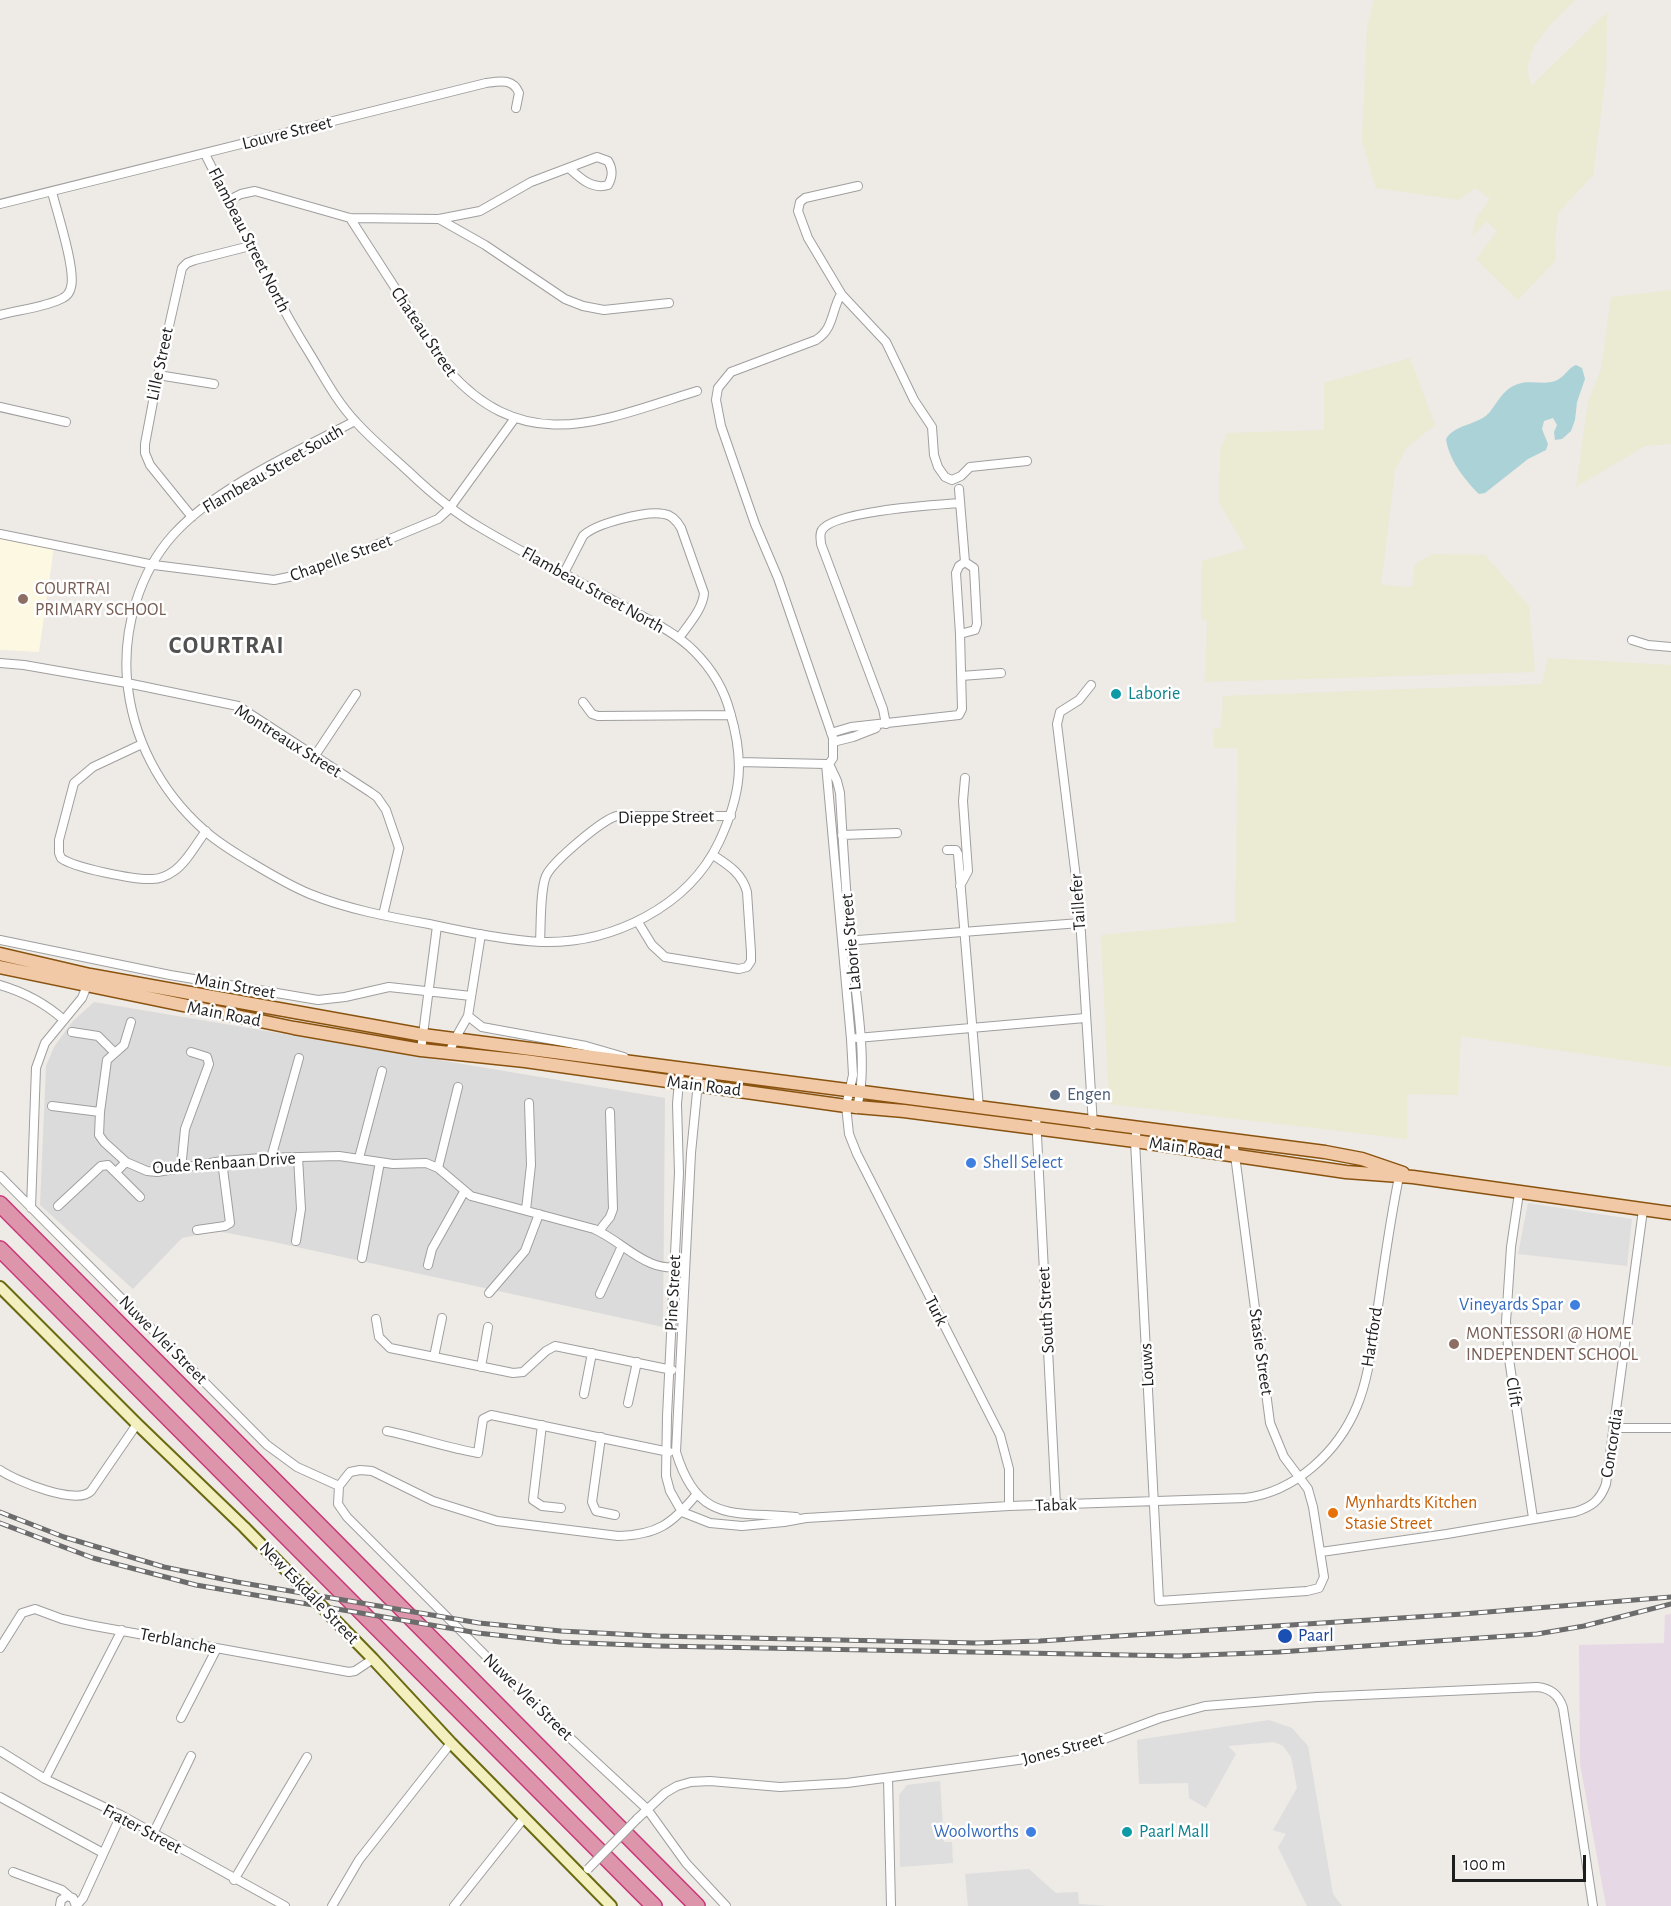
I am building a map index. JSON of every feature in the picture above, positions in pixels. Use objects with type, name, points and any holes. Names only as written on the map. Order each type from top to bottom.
[{"type":"highway","points":[[0,1193],[134,1339]]},
{"type":"highway","points":[[0,1204],[697,1906]]},
{"type":"highway","points":[[0,1249],[654,1906]]},
{"type":"main road","name":"Main Road","points":[[0,954],[89,980],[294,1028],[421,1050],[525,1061],[852,1106],[1036,1122],[1136,1135],[1233,1140],[1354,1158],[1413,1177],[1671,1213]]},
{"type":"main road","name":"Main Road","points":[[0,967],[423,1035],[979,1108],[1036,1122]]},
{"type":"main road","name":"Main Road","points":[[1136,1135],[1234,1155],[1346,1172],[1400,1174]]},
{"type":"street","name":"Louvre Street","points":[[0,204],[486,83],[507,81],[513,84],[519,93],[516,108]]},
{"type":"street","name":"Flambeau Street North","points":[[205,154],[294,329],[332,391],[355,421],[449,509],[679,638],[692,649],[717,679],[731,715],[739,762],[737,793],[731,816],[713,855],[682,891],[638,922],[577,939],[540,942],[437,926]]},
{"type":"street","points":[[229,200],[255,191],[350,218],[439,219],[480,211],[531,182],[597,157],[608,161],[612,167],[612,176],[608,185],[598,186],[583,179],[569,168]]},
{"type":"street","points":[[858,186],[805,198],[798,207],[799,216],[808,238],[841,294],[886,342],[910,394],[932,427],[935,461],[945,477],[952,480],[973,466],[1027,461]]},
{"type":"street","points":[[0,315],[54,302],[64,298],[71,288],[69,260],[52,192]]},
{"type":"street","name":"Chateau Street","points":[[350,218],[448,370],[464,388],[480,400],[515,418],[564,426],[585,424],[698,391]]},
{"type":"street","points":[[439,219],[470,236],[565,299],[584,306],[604,310],[669,303]]},
{"type":"street","name":"Lille Street","points":[[192,517],[146,458],[145,444],[158,375],[182,268],[195,260],[250,246]]},
{"type":"street","name":"Laborie Street","points":[[841,294],[825,335],[731,372],[718,388],[716,400],[721,426],[831,732],[833,758],[827,764],[833,843],[846,941],[855,1038],[853,1075],[855,1092]]},
{"type":"street","points":[[158,375],[213,384]]},
{"type":"street","points":[[0,408],[66,422]]},
{"type":"street","name":"Chapelle Street","points":[[0,534],[154,565],[265,580],[290,578],[428,525],[441,517],[515,418]]},
{"type":"street","name":"Flambeau Street South","points":[[355,421],[217,497],[170,538],[140,587],[132,613],[128,640],[127,683],[131,708],[142,744],[165,786],[180,806],[228,848],[270,874],[311,895],[383,915],[437,926]]},
{"type":"street","points":[[959,489],[965,562]]},
{"type":"street","points":[[886,724],[883,708],[821,544],[822,530],[827,525],[861,513],[960,503]]},
{"type":"street","points":[[564,573],[587,532],[600,526],[643,515],[662,513],[670,516],[681,528],[704,593],[699,608],[679,638]]},
{"type":"street","points":[[831,732],[851,727],[959,715],[962,709],[956,573],[959,566],[965,562]]},
{"type":"street","points":[[960,634],[975,630],[977,624],[974,568],[965,562]]},
{"type":"street","points":[[1632,640],[1648,645],[1671,647]]},
{"type":"street","name":"Montreaux Street","points":[[0,663],[127,683],[238,706],[377,797],[386,810],[399,848],[383,915]]},
{"type":"street","points":[[961,676],[1001,673]]},
{"type":"street","name":"Taillefer","points":[[1091,685],[1079,700],[1060,712],[1057,724],[1064,792],[1074,851],[1093,1130]]},
{"type":"street","points":[[314,757],[356,693]]},
{"type":"street","points":[[583,702],[592,714],[598,716],[731,715]]},
{"type":"street","points":[[833,742],[886,724]]},
{"type":"street","points":[[142,744],[93,767],[74,783],[59,840],[61,858],[74,864],[110,873],[151,879],[159,878],[176,870],[206,831]]},
{"type":"street","points":[[739,762],[827,764]]},
{"type":"street","name":"Laborie Street","points":[[827,764],[839,786],[846,941]]},
{"type":"street","points":[[960,886],[968,871],[963,801],[966,778]]},
{"type":"street","name":"Dieppe Street","points":[[540,942],[546,876],[556,863],[604,821],[617,816],[731,816]]},
{"type":"street","points":[[833,843],[843,839],[897,833]]},
{"type":"street","points":[[947,850],[954,849],[958,852],[979,1108]]},
{"type":"street","points":[[638,922],[652,945],[665,957],[739,969],[747,967],[751,961],[751,952],[745,884],[736,870],[713,855]]},
{"type":"street","points":[[846,941],[1080,922]]},
{"type":"street","points":[[421,1050],[437,926]]},
{"type":"street","points":[[449,1053],[454,1039],[468,1016],[481,933]]},
{"type":"street","name":"Main Street","points":[[0,940],[170,975],[318,1000],[345,997],[389,987],[471,996]]},
{"type":"street","points":[[31,1208],[36,1068],[45,1043],[82,998],[89,980]]},
{"type":"street","points":[[0,985],[35,999],[64,1020]]},
{"type":"street","name":"Main Road","points":[[468,1016],[482,1027],[586,1046],[646,1065]]},
{"type":"street","points":[[855,1038],[1085,1018]]},
{"type":"street","points":[[126,1162],[101,1138],[99,1130],[107,1060],[122,1048],[131,1022]]},
{"type":"street","points":[[72,1032],[98,1036],[115,1053]]},
{"type":"street","points":[[181,1168],[185,1129],[209,1064],[207,1058],[191,1052]]},
{"type":"street","points":[[271,1158],[299,1058]]},
{"type":"street","name":"Pine Street","points":[[680,1070],[677,1104],[679,1173],[666,1452],[668,1484],[682,1512]]},
{"type":"street","points":[[359,1158],[382,1071]]},
{"type":"street","name":"Pine Street","points":[[696,1495],[682,1471],[676,1452],[691,1153],[699,1072]]},
{"type":"street","points":[[459,1087],[438,1168],[465,1192],[479,1198],[599,1231],[651,1264],[675,1268],[685,1266]]},
{"type":"street","points":[[852,1106],[855,1092]]},
{"type":"street","points":[[526,1210],[531,1155],[529,1103]]},
{"type":"street","points":[[52,1106],[100,1112]]},
{"type":"street","name":"Turk","points":[[852,1106],[849,1134],[856,1154],[1000,1435],[1009,1469],[1009,1506]]},
{"type":"street","points":[[599,1231],[613,1209],[610,1112]]},
{"type":"street","name":"South Street","points":[[1036,1122],[1056,1504]]},
{"type":"street","name":"Louws","points":[[1136,1135],[1159,1601]]},
{"type":"street","name":"Stasie Street","points":[[1159,1601],[1313,1590],[1321,1585],[1324,1577],[1308,1489],[1284,1457],[1270,1423],[1233,1140]]},
{"type":"street","name":"Oude Renbaan Drive","points":[[116,1172],[126,1162],[147,1171],[157,1172],[222,1161],[339,1156],[402,1165],[426,1163],[438,1168]]},
{"type":"street","points":[[296,1242],[301,1209],[298,1157]]},
{"type":"street","points":[[197,1230],[225,1226],[230,1222],[222,1161]]},
{"type":"street","points":[[362,1258],[380,1162]]},
{"type":"street","points":[[58,1206],[101,1166],[108,1165],[140,1197]]},
{"type":"street","name":"Hartford","points":[[1300,1477],[1329,1450],[1357,1406],[1370,1359],[1400,1174]]},
{"type":"street","name":"Nuwe Vlei Street","points":[[0,1176],[267,1444],[297,1467],[339,1486],[338,1504],[347,1517],[543,1713],[647,1809],[686,1863],[726,1906]]},
{"type":"street","points":[[428,1265],[432,1249],[465,1192]]},
{"type":"street","name":"Clift","points":[[1519,1193],[1511,1247],[1506,1322],[1509,1359],[1533,1518]]},
{"type":"street","name":"Concordia","points":[[1321,1552],[1447,1534],[1575,1512],[1596,1503],[1606,1484],[1615,1428],[1643,1210]]},
{"type":"street","points":[[489,1293],[525,1251],[539,1214]]},
{"type":"street","points":[[600,1294],[622,1246]]},
{"type":"street","name":"New Eskdale Street","points":[[0,1287],[244,1527],[524,1818],[584,1873],[611,1906]]},
{"type":"street","points":[[434,1357],[442,1318]]},
{"type":"street","points":[[376,1319],[379,1337],[386,1345],[394,1349],[481,1367],[523,1372],[555,1346],[679,1371]]},
{"type":"street","points":[[481,1367],[488,1327]]},
{"type":"street","points":[[584,1394],[592,1353]]},
{"type":"street","points":[[628,1403],[637,1362]]},
{"type":"street","points":[[387,1431],[478,1453],[482,1422],[484,1417],[491,1416],[666,1452],[676,1452]]},
{"type":"street","points":[[0,1470],[35,1487],[74,1496],[85,1496],[91,1491],[137,1424]]},
{"type":"street","points":[[542,1425],[533,1500],[542,1506],[561,1508]]},
{"type":"street","points":[[1615,1428],[1671,1428]]},
{"type":"street","points":[[601,1437],[592,1502],[596,1511],[615,1515]]},
{"type":"street","points":[[339,1486],[350,1472],[372,1471],[433,1501],[497,1521],[603,1536],[635,1536],[657,1530],[682,1512],[696,1495]]},
{"type":"street","name":"Tabak","points":[[682,1512],[722,1526],[764,1525],[806,1518],[1009,1506],[1256,1497],[1282,1488],[1300,1477]]},
{"type":"street","name":"Tabak","points":[[696,1495],[722,1511],[736,1514],[806,1518]]},
{"type":"street","name":"Terblanche","points":[[0,1648],[17,1618],[28,1610],[44,1612],[89,1626],[349,1671],[355,1671],[373,1659]]},
{"type":"street","points":[[45,1779],[122,1630]]},
{"type":"street","points":[[181,1718],[218,1648]]},
{"type":"street","name":"Jones Street","points":[[584,1873],[664,1793],[676,1786],[691,1782],[710,1781],[765,1787],[807,1786],[888,1778],[1040,1757],[1088,1745],[1171,1714],[1217,1705],[1317,1697],[1536,1687],[1548,1689],[1562,1702],[1593,1906]]},
{"type":"street","points":[[332,1906],[359,1860],[451,1743]]},
{"type":"street","name":"Frater Street","points":[[2,1754],[45,1779],[121,1815],[234,1880],[285,1906]]},
{"type":"street","points":[[153,1834],[191,1756]]},
{"type":"street","points":[[234,1880],[307,1756]]},
{"type":"street","points":[[888,1778],[891,1906]]},
{"type":"street","points":[[0,1797],[104,1853]]},
{"type":"street","points":[[13,1872],[62,1890],[69,1902],[89,1883],[121,1815]]},
{"type":"street","points":[[454,1906],[524,1818]]},
{"type":"shaded area","name":"COURTRAI PRIMARY SCHOOL","points":[[0,537],[54,547],[39,652],[0,650]]},
{"type":"shaded area","points":[[94,1002],[665,1098],[663,1327],[217,1231],[182,1238],[133,1289],[40,1205],[46,1066],[54,1047],[73,1021]]},
{"type":"shaded area","points":[[1528,1203],[1632,1219],[1627,1266],[1518,1254]]},
{"type":"shaded area","points":[[1671,1614],[1671,1906],[1606,1906],[1580,1764],[1579,1645],[1664,1643],[1665,1615]]},
{"type":"shaded area","points":[[1269,1720],[1292,1728],[1308,1746],[1333,1894],[1342,1906],[1307,1906],[1278,1847],[1286,1834],[1273,1830],[1297,1788],[1291,1757],[1283,1746],[1274,1742],[1228,1746],[1236,1754],[1206,1808],[1189,1798],[1188,1783],[1139,1784],[1137,1740]]},
{"type":"shaded area","points":[[940,1781],[944,1842],[952,1842],[953,1863],[900,1867],[899,1795],[907,1785]]},
{"type":"shaded area","points":[[1029,1869],[1056,1893],[1078,1892],[1079,1904],[1109,1906],[968,1906],[965,1874]]},
{"type":"green space","points":[[1374,0],[1575,0],[1548,27],[1534,46],[1527,68],[1531,86],[1607,12],[1606,74],[1593,175],[1558,213],[1555,239],[1556,260],[1518,300],[1476,259],[1497,231],[1487,221],[1472,236],[1476,218],[1490,199],[1475,188],[1459,200],[1376,188],[1362,142],[1367,28]]},
{"type":"green space","points":[[1671,290],[1671,444],[1645,446],[1576,487],[1588,402],[1601,369],[1611,297]]},
{"type":"green space","points":[[1410,358],[1435,425],[1407,447],[1395,470],[1381,585],[1412,587],[1414,567],[1418,562],[1434,554],[1485,555],[1529,606],[1535,672],[1205,682],[1207,621],[1201,619],[1202,561],[1246,549],[1219,502],[1220,450],[1227,433],[1324,430],[1324,383]]},
{"type":"green space","points":[[1548,658],[1671,665],[1671,1067],[1461,1036],[1458,1095],[1407,1094],[1407,1139],[1109,1104],[1101,935],[1235,922],[1238,748],[1214,748],[1213,729],[1221,727],[1223,696],[1542,684]]},
{"type":"water","points":[[1576,365],[1582,368],[1585,379],[1571,431],[1562,439],[1555,440],[1554,432],[1557,425],[1553,418],[1544,421],[1542,429],[1548,444],[1546,450],[1528,459],[1485,493],[1479,494],[1458,469],[1450,454],[1446,439],[1455,430],[1484,417],[1513,386],[1528,382],[1554,381]]},
{"type":"railway","points":[[0,1512],[64,1537],[164,1567],[237,1582],[479,1623],[561,1631],[657,1636],[976,1643],[1040,1641],[1463,1614],[1671,1597]]},
{"type":"railway","points":[[0,1523],[93,1558],[196,1585],[478,1633],[560,1642],[1179,1656],[1279,1652],[1537,1634],[1584,1626],[1671,1604]]},
{"type":"place","name":"COURTRAI PRIMARY SCHOOL","points":[[23,599]]},
{"type":"place","name":"Laborie","points":[[1116,694]]},
{"type":"place","name":"Engen","points":[[1055,1095]]},
{"type":"place","name":"Shell Select","points":[[971,1163]]},
{"type":"place","name":"Vineyards Spar","points":[[1575,1305]]},
{"type":"place","name":"MONTESSORI @ HOME INDEPENDENT SCHOOL","points":[[1454,1344]]},
{"type":"place","name":"Mynhardts Kitchen Stasie Street","points":[[1333,1513]]},
{"type":"place","name":"Paarl","points":[[1285,1636]]},
{"type":"place","name":"Woolworths","points":[[1031,1832]]},
{"type":"place","name":"Paarl Mall","points":[[1127,1832]]},
{"type":"district","name":"COURTRAI","points":[[227,646]]}]
